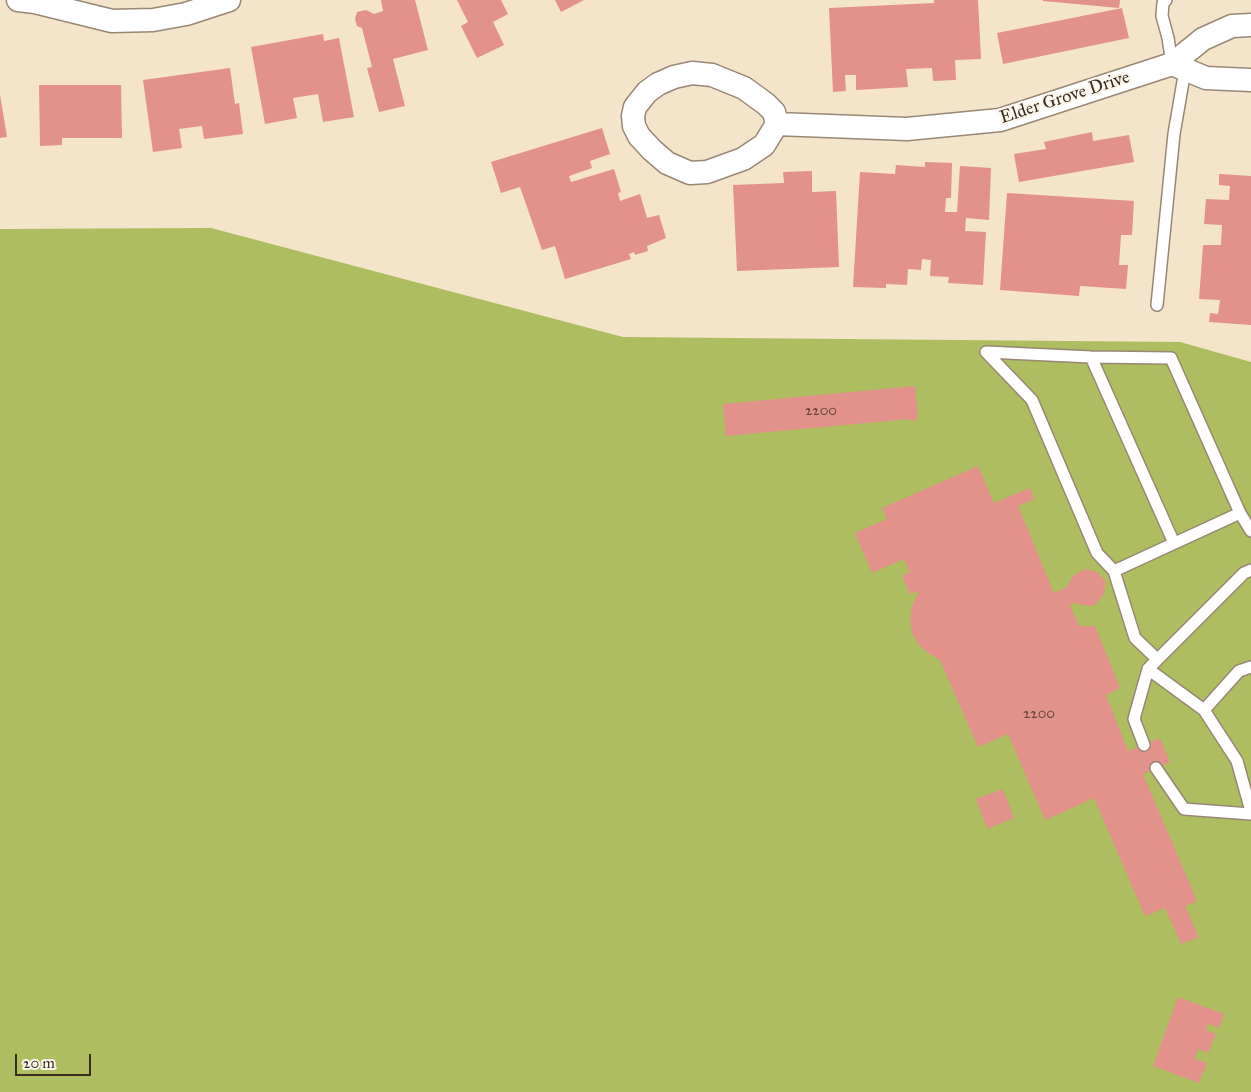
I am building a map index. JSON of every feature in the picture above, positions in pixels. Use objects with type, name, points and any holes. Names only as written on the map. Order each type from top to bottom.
[{"type":"street","points":[[21,0],[112,21],[153,20],[186,14],[229,0]]},
{"type":"street","name":"Elder Grove Drive","points":[[778,124],[907,129],[1000,120],[1179,67],[1203,39],[1232,26],[1251,25]]},
{"type":"street","points":[[1179,67],[1206,78],[1251,80]]},
{"type":"street","points":[[692,73],[712,75],[744,88],[774,112],[778,124],[764,145],[743,159],[707,172],[690,173],[667,163],[652,150],[639,136],[634,126],[633,116],[635,107],[647,92],[658,84],[674,77],[692,73]]},
{"type":"lane","points":[[1157,306],[1179,67],[1162,16],[1163,3],[1166,0]]},
{"type":"lane","points":[[1157,659],[1135,638],[1114,571],[1097,553],[1032,400],[986,352],[1091,357],[1171,358],[1240,513],[1251,531]]},
{"type":"lane","points":[[1091,357],[1174,543]]},
{"type":"lane","points":[[1114,571],[1240,513]]},
{"type":"lane","points":[[1144,745],[1134,719],[1148,669],[1244,573],[1251,570]]},
{"type":"lane","points":[[1204,710],[1239,671],[1251,667]]},
{"type":"lane","points":[[1148,669],[1204,710],[1237,761],[1251,812],[1184,809],[1156,768]]},
{"type":"lane","points":[[1240,771],[1251,767]]},
{"type":"green space","points":[[211,228],[623,337],[1180,342],[1251,362],[1251,1092],[0,1092],[0,229]]},
{"type":"building","points":[[381,0],[415,0],[428,50],[393,59],[405,106],[379,112],[367,68],[372,67],[362,28],[357,26],[355,19],[357,12],[366,10],[374,14],[383,11]]},
{"type":"building","points":[[457,0],[501,0],[508,14],[493,22],[504,45],[477,58],[461,26],[468,22]]},
{"type":"building","points":[[555,0],[584,0],[561,12]]},
{"type":"building","points":[[934,0],[978,0],[981,59],[955,60],[956,80],[933,81],[932,68],[906,69],[908,87],[856,90],[856,75],[845,75],[846,91],[833,92],[829,8],[934,3]]},
{"type":"building","points":[[1043,0],[1120,0],[1119,8]]},
{"type":"building","points":[[1122,8],[1129,38],[1003,64],[997,33]]},
{"type":"building","points":[[323,34],[324,41],[339,38],[354,117],[323,122],[318,94],[293,98],[297,118],[265,124],[251,47]]},
{"type":"building","points":[[230,68],[235,104],[239,103],[243,134],[204,139],[202,126],[179,129],[182,148],[153,152],[143,80]]},
{"type":"building","points":[[39,85],[121,85],[122,138],[62,138],[62,145],[40,146]]},
{"type":"building","points":[[0,95],[7,137],[0,138]]},
{"type":"building","points":[[602,128],[610,154],[590,161],[592,168],[569,176],[571,182],[614,169],[621,192],[618,193],[620,201],[640,194],[647,218],[659,215],[666,238],[647,246],[648,251],[635,255],[634,252],[629,254],[631,259],[565,279],[555,246],[542,250],[520,187],[501,193],[491,162]]},
{"type":"building","points":[[1092,132],[1093,141],[1129,135],[1134,162],[1019,182],[1014,154],[1046,149],[1044,142]]},
{"type":"building","points":[[925,162],[952,163],[951,198],[946,198],[945,212],[957,212],[960,166],[991,168],[989,220],[966,218],[965,231],[986,232],[983,285],[948,283],[949,277],[930,276],[931,260],[922,259],[921,270],[908,269],[907,285],[886,284],[886,288],[853,287],[860,172],[895,174],[896,165],[925,167]]},
{"type":"building","points":[[812,171],[812,192],[836,191],[839,267],[737,271],[733,185],[784,183],[783,172]]},
{"type":"building","points":[[1219,174],[1251,176],[1251,325],[1209,322],[1210,313],[1218,314],[1220,300],[1199,299],[1203,245],[1221,245],[1222,225],[1204,224],[1206,199],[1229,200],[1230,186],[1219,185]]},
{"type":"building","points":[[1007,193],[1134,201],[1132,235],[1121,235],[1119,265],[1128,265],[1126,289],[1080,286],[1079,296],[1000,290]]},
{"type":"building","points":[[915,386],[918,420],[910,421],[910,419],[726,436],[723,404]]},
{"type":"building","points":[[978,466],[994,503],[1030,488],[1034,499],[1018,506],[1054,593],[1067,587],[1073,576],[1085,569],[1097,572],[1106,582],[1104,594],[1095,605],[1088,606],[1074,603],[1070,605],[1079,626],[1095,626],[1120,688],[1106,695],[1128,751],[1160,738],[1170,762],[1143,774],[1197,901],[1185,906],[1199,937],[1181,944],[1165,908],[1145,916],[1094,798],[1045,820],[1008,734],[978,747],[940,660],[919,645],[912,633],[910,620],[912,606],[919,591],[910,594],[902,576],[910,572],[904,559],[872,573],[855,533],[887,519],[882,508]]},
{"type":"building","points":[[1003,789],[1014,818],[987,829],[976,799]]},
{"type":"building","points":[[1178,997],[1224,1014],[1219,1028],[1208,1024],[1206,1030],[1216,1034],[1208,1053],[1198,1049],[1195,1059],[1207,1063],[1199,1083],[1153,1066]]}]
